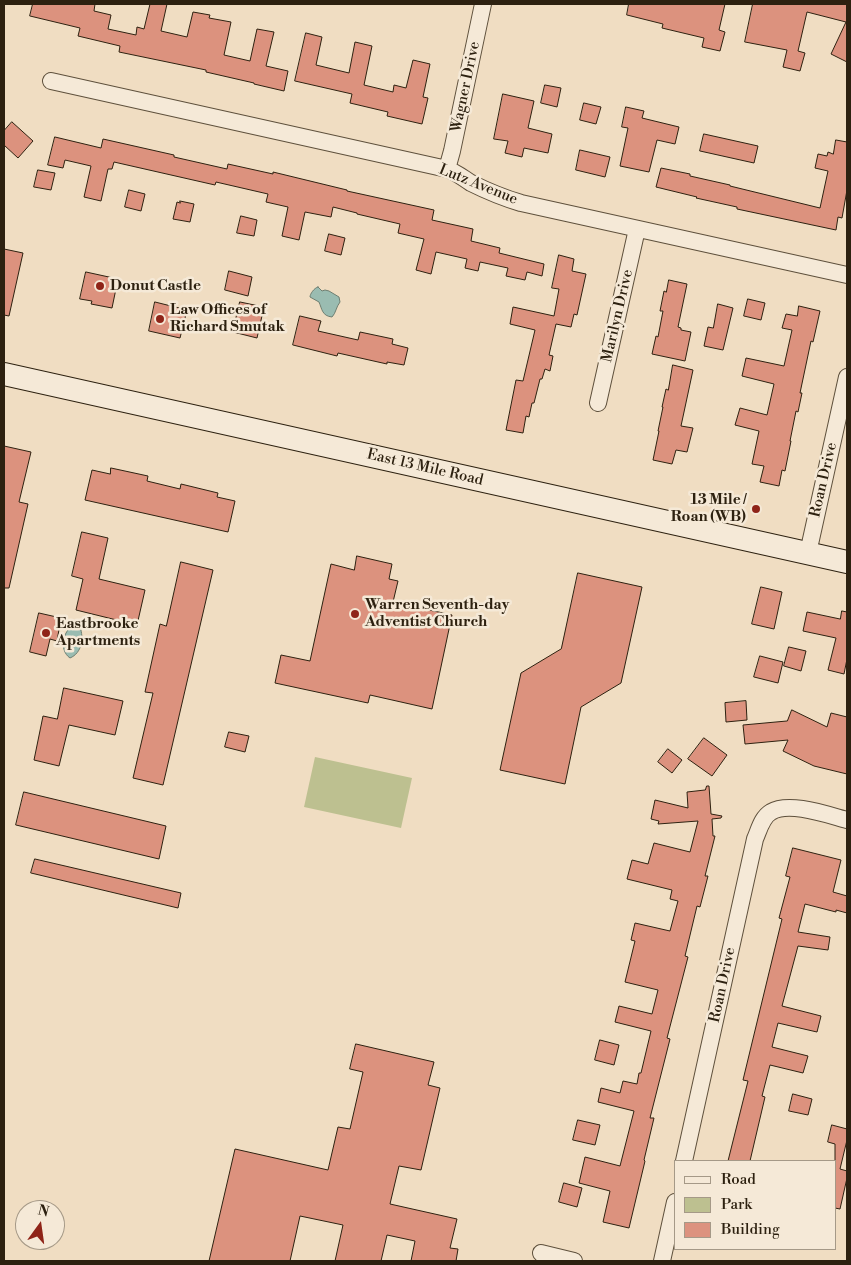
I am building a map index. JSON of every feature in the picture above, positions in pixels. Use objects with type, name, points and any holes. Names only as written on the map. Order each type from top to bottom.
[{"type":"main road","name":"East 13 Mile Road","points":[[4,374],[847,562]]},
{"type":"street","name":"Wagner Drive","points":[[446,169],[452,151],[484,4]]},
{"type":"street","name":"Lutz Avenue","points":[[51,81],[446,169],[457,173],[472,184],[509,199],[847,275]]},
{"type":"street","name":"Marilyn Drive","points":[[598,404],[637,229]]},
{"type":"street","name":"Roan Drive","points":[[808,553],[847,378]]},
{"type":"street","name":"Roan Drive","points":[[684,1160],[755,839],[761,822],[770,812],[784,808],[796,808],[847,820]]},
{"type":"street","points":[[662,1261],[674,1207]]},
{"type":"street","points":[[541,1253],[574,1261]]},
{"type":"green space","points":[[315,757],[412,778],[401,828],[304,807]]},
{"type":"water","points":[[318,287],[322,291],[329,291],[339,297],[340,302],[332,317],[324,314],[319,302],[310,297],[312,291]]},
{"type":"water","points":[[77,624],[81,631],[81,645],[77,653],[70,658],[64,650],[65,634],[68,629]]},
{"type":"building","points":[[33,4],[95,4],[94,11],[111,15],[108,29],[136,35],[137,27],[144,29],[150,4],[167,4],[161,31],[187,37],[193,12],[210,15],[209,18],[231,22],[224,55],[250,61],[257,29],[274,32],[266,66],[288,71],[284,91],[206,72],[206,70],[119,52],[120,46],[78,36],[80,28],[30,16]]},
{"type":"building","points":[[629,4],[725,4],[719,30],[725,32],[720,51],[702,47],[704,38],[662,28],[663,24],[627,15]]},
{"type":"building","points":[[753,4],[847,4],[847,62],[831,54],[846,22],[807,12],[798,51],[805,53],[800,71],[783,67],[787,50],[745,42]]},
{"type":"building","points":[[306,33],[322,37],[316,65],[349,73],[355,42],[372,46],[364,85],[393,92],[394,85],[406,88],[413,60],[430,64],[423,97],[428,98],[422,124],[387,116],[388,112],[350,103],[352,94],[295,81]]},
{"type":"building","points":[[545,85],[561,88],[557,107],[541,103]]},
{"type":"building","points":[[503,94],[534,101],[528,128],[552,134],[548,153],[524,148],[522,157],[505,153],[508,141],[494,139]]},
{"type":"building","points":[[584,103],[601,107],[596,124],[580,120]]},
{"type":"building","points":[[626,107],[644,111],[642,118],[679,127],[675,144],[657,140],[649,172],[620,166],[628,128],[622,127]]},
{"type":"building","points":[[12,122],[33,141],[18,158],[4,145],[4,131]]},
{"type":"building","points":[[704,134],[758,146],[754,163],[700,151]]},
{"type":"building","points":[[55,137],[101,148],[103,139],[227,169],[228,164],[273,174],[273,172],[434,210],[432,220],[473,229],[471,241],[500,248],[499,253],[544,264],[542,276],[527,272],[525,280],[506,276],[508,268],[480,262],[478,271],[465,268],[467,259],[436,252],[431,274],[416,270],[424,239],[398,233],[400,224],[333,207],[331,217],[305,212],[299,240],[282,236],[288,207],[266,202],[268,194],[216,182],[215,185],[114,162],[112,169],[108,169],[101,201],[84,197],[91,166],[65,160],[63,168],[48,165]]},
{"type":"building","points":[[836,140],[847,142],[847,190],[842,218],[838,217],[836,230],[737,209],[737,207],[656,187],[661,168],[820,208],[828,171],[815,168],[818,154],[827,156],[828,152],[833,154]]},
{"type":"building","points":[[580,150],[610,157],[605,177],[576,170]]},
{"type":"building","points":[[38,170],[55,173],[51,190],[34,187]]},
{"type":"building","points":[[129,190],[145,194],[141,211],[125,207]]},
{"type":"building","points":[[180,201],[194,204],[190,222],[173,219],[177,202],[180,203]]},
{"type":"building","points":[[241,216],[257,220],[254,236],[237,233]]},
{"type":"building","points":[[329,234],[345,238],[341,255],[325,251]]},
{"type":"building","points":[[4,249],[23,253],[9,316],[4,315]]},
{"type":"building","points":[[559,255],[574,259],[572,271],[586,274],[577,315],[574,314],[571,327],[556,324],[549,355],[553,356],[550,371],[545,369],[542,379],[540,379],[529,417],[526,416],[523,433],[506,430],[516,380],[523,381],[535,330],[510,324],[513,307],[554,316],[559,289],[552,288]]},
{"type":"building","points":[[229,271],[252,277],[248,296],[225,290]]},
{"type":"building","name":"Donut Castle","points":[[86,272],[118,279],[112,308],[91,304],[92,301],[80,299]]},
{"type":"building","points":[[669,280],[687,284],[678,327],[681,330],[691,332],[685,361],[652,354],[656,336],[658,337],[663,311],[660,311],[664,291],[666,292]]},
{"type":"building","points":[[748,299],[765,303],[761,320],[744,316]]},
{"type":"building","points":[[155,302],[187,310],[180,338],[149,331]]},
{"type":"building","points":[[240,302],[264,307],[257,338],[233,332]]},
{"type":"building","points":[[718,304],[733,308],[723,350],[704,346],[708,327],[713,328]]},
{"type":"building","points":[[799,306],[820,311],[813,342],[811,341],[785,471],[782,470],[779,486],[760,482],[764,466],[752,464],[759,431],[735,425],[740,408],[767,415],[774,384],[742,376],[746,358],[784,366],[792,330],[782,328],[786,314],[797,316]]},
{"type":"building","points":[[300,316],[321,321],[318,331],[358,340],[360,332],[393,339],[392,344],[408,348],[404,365],[387,362],[387,364],[338,353],[337,356],[293,345]]},
{"type":"building","points":[[673,365],[693,370],[681,426],[693,428],[687,452],[676,450],[672,464],[653,460],[662,407]]},
{"type":"building","points":[[4,446],[31,452],[19,502],[28,504],[9,588],[4,588]]},
{"type":"building","points":[[111,468],[148,476],[147,481],[180,489],[181,484],[218,493],[217,497],[235,501],[228,532],[85,500],[92,470],[110,474]]},
{"type":"building","points":[[82,532],[108,538],[99,579],[145,590],[137,625],[76,610],[83,579],[72,576]]},
{"type":"building","name":"Warren Seventh-day Adventist Church","points":[[357,556],[392,564],[389,579],[398,581],[393,602],[452,615],[432,709],[370,695],[368,703],[275,683],[281,655],[310,661],[331,564],[354,570]]},
{"type":"building","points":[[181,562],[213,570],[163,785],[133,778],[153,693],[145,692],[160,624],[166,626]]},
{"type":"building","points":[[578,573],[642,587],[621,683],[581,707],[565,784],[500,770],[521,673],[561,649]]},
{"type":"building","points":[[761,587],[782,592],[774,629],[752,624]]},
{"type":"building","points":[[842,611],[847,612],[847,659],[844,674],[828,670],[836,638],[803,631],[807,612],[840,619]]},
{"type":"building","name":"Eastbrooke Apartments","points":[[39,613],[61,618],[57,641],[50,639],[46,656],[30,652]]},
{"type":"building","points":[[789,647],[806,651],[801,671],[784,666]]},
{"type":"building","points":[[760,656],[783,662],[778,683],[754,677]]},
{"type":"building","points":[[64,688],[123,701],[115,735],[69,725],[59,766],[34,760],[43,716],[57,719]]},
{"type":"building","points":[[746,701],[747,720],[726,722],[725,703]]},
{"type":"building","points":[[792,710],[827,727],[831,713],[847,717],[847,774],[814,766],[783,751],[788,740],[745,744],[743,725],[787,721]]},
{"type":"building","points":[[229,732],[249,736],[245,752],[225,747]]},
{"type":"building","points":[[704,738],[727,755],[712,776],[688,759]]},
{"type":"building","points":[[668,749],[682,760],[672,773],[658,762]]},
{"type":"building","points":[[709,786],[711,814],[722,816],[721,818],[712,819],[713,836],[715,836],[705,876],[708,876],[700,907],[697,906],[685,956],[688,957],[667,1038],[670,1039],[650,1118],[654,1118],[629,1228],[603,1222],[610,1191],[579,1183],[585,1157],[620,1166],[634,1111],[598,1102],[601,1088],[620,1093],[623,1081],[637,1084],[651,1031],[615,1022],[619,1006],[652,1014],[658,990],[625,982],[635,941],[631,940],[635,923],[670,931],[678,901],[670,899],[672,890],[627,879],[632,860],[648,864],[654,843],[690,852],[698,821],[658,824],[659,821],[651,819],[655,800],[688,808],[687,792],[705,790]]},
{"type":"building","points":[[24,792],[166,826],[159,859],[16,825]]},
{"type":"building","points":[[793,848],[841,860],[833,892],[847,896],[847,913],[805,904],[798,932],[830,937],[828,950],[798,946],[782,1006],[821,1016],[817,1032],[778,1023],[772,1047],[808,1056],[803,1073],[770,1065],[762,1096],[765,1097],[750,1160],[728,1160],[748,1081],[743,1080],[782,919],[779,918],[790,877],[786,876]]},
{"type":"building","points":[[35,859],[181,893],[178,908],[31,873]]},
{"type":"building","points":[[600,1040],[619,1045],[614,1065],[595,1060]]},
{"type":"building","points":[[356,1044],[434,1062],[428,1085],[440,1088],[421,1170],[399,1166],[390,1204],[457,1219],[450,1248],[458,1249],[456,1261],[411,1261],[415,1241],[387,1235],[381,1261],[335,1261],[343,1225],[300,1216],[290,1261],[209,1261],[235,1149],[328,1170],[338,1127],[350,1129],[363,1072],[350,1069]]},
{"type":"building","points":[[793,1094],[812,1099],[808,1115],[789,1111]]},
{"type":"building","points":[[578,1120],[600,1125],[595,1145],[573,1140]]},
{"type":"building","points":[[832,1125],[847,1129],[847,1140],[840,1169],[847,1171],[847,1178],[840,1209],[836,1208],[835,1144],[828,1142]]},
{"type":"building","points":[[564,1183],[582,1188],[577,1207],[559,1202]]},
{"type":"place","name":"Donut Castle","points":[[100,286]]},
{"type":"place","name":"Law Offices of Richard Smutak","points":[[160,319]]},
{"type":"place","name":"13 Mile / Roan (WB)","points":[[756,509]]},
{"type":"place","name":"Warren Seventh-day Adventist Church","points":[[355,614]]},
{"type":"place","name":"Eastbrooke Apartments","points":[[46,633]]}]
